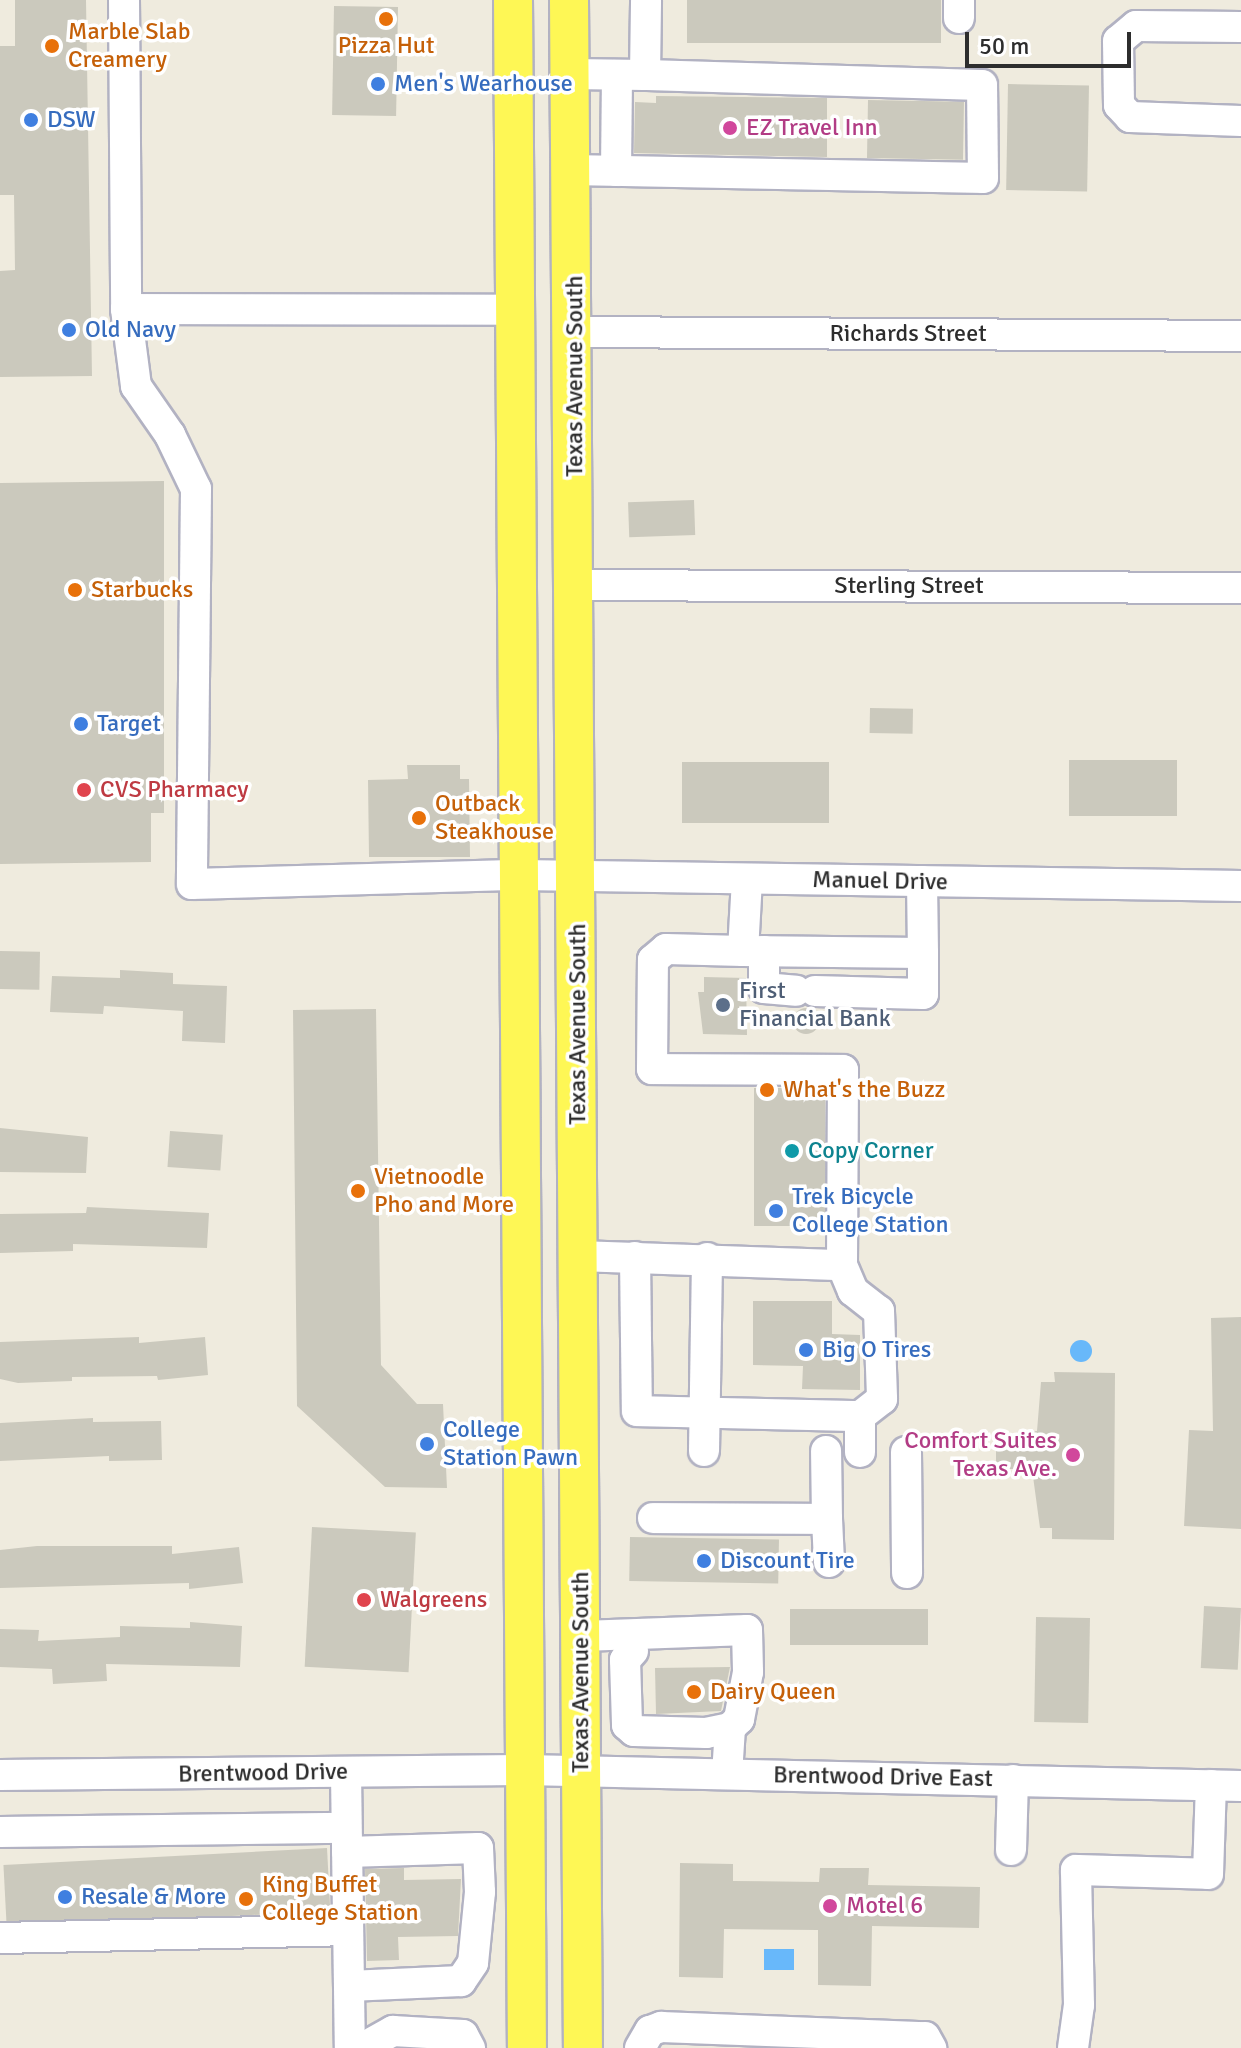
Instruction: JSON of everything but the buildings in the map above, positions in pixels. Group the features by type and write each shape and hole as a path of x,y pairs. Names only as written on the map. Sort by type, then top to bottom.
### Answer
{"main road":[{"path":"513,0 527,2048"},
{"name":"Texas Avenue South","path":"569,0 579,876 583,2048"}],"street":[{"path":"124,0 126,309 516,310"},
{"path":"616,171 646,0"},
{"path":"1241,27 1136,26 1118,41 1119,105 1130,117 1241,121"},
{"path":"571,74 982,85 983,178 573,170"},
{"name":"Manuel Drive","path":"126,309 136,386 170,435 196,489 192,884 520,875 1241,886"},
{"name":"Richards Street","path":"575,332 1241,336"},
{"name":"Sterling Street","path":"576,585 1241,588"},
{"path":"747,879 754,951 764,988 923,994 922,881"},
{"path":"635,1257 637,1411 860,1416 882,1399 879,1311 853,1291 842,1265 843,1070 652,1069 653,960 666,949 923,953"},
{"path":"579,1256 842,1265"},
{"path":"704,1451 702,1413 707,1258"},
{"path":"860,1416 860,1452"},
{"path":"826,1451 829,1562"},
{"path":"906,1452 907,1573"},
{"path":"653,1518 827,1519"},
{"path":"582,1636 633,1642 747,1630 748,1672 739,1719 724,1728"},
{"path":"633,1642 638,1715 644,1720 704,1720 724,1728"},
{"path":"724,1728 727,1774"},
{"name":"Brentwood Drive East","path":"526,1770 1241,1786"},
{"name":"Brentwood Drive","path":"0,1775 526,1770"},
{"path":"346,1773 349,1986 366,2045 393,2031 463,2035 470,2048"},
{"path":"1011,1850 1013,1780"},
{"path":"1073,2048 1079,2005 1076,1870 1208,1874 1211,1785"},
{"path":"0,1832 347,1840 478,1848 480,1892 473,1963 461,1981 349,1986"},
{"path":"0,1938 348,1930"},
{"path":"640,2048 650,2031 661,2027 925,2037 931,2048"}],"water":[{"path":"1081,1340 1089,1343 1092,1351 1089,1359 1081,1362 1073,1359 1070,1351 1073,1343"},
{"path":"764,1949 794,1949 794,1970 764,1970"}],"place":[{"name":"Pizza Hut","path":"386,19"},
{"name":"Marble Slab Creamery","path":"52,46"},
{"name":"Men's Wearhouse","path":"378,84"},
{"name":"DSW","path":"31,120"},
{"name":"EZ Travel Inn","path":"730,128"},
{"name":"Old Navy","path":"69,330"},
{"name":"Starbucks","path":"75,590"},
{"name":"Target","path":"81,724"},
{"name":"CVS Pharmacy","path":"84,790"},
{"name":"Outback Steakhouse","path":"419,818"},
{"name":"First Financial Bank","path":"723,1005"},
{"name":"What's the Buzz","path":"767,1090"},
{"name":"Copy Corner","path":"792,1151"},
{"name":"Vietnoodle Pho and More","path":"358,1191"},
{"name":"Trek Bicycle College Station","path":"776,1211"},
{"name":"Big O Tires","path":"806,1350"},
{"name":"College Station Pawn","path":"427,1444"},
{"name":"Comfort Suites Texas Ave.","path":"1073,1455"},
{"name":"Discount Tire","path":"704,1561"},
{"name":"Walgreens","path":"364,1600"},
{"name":"Dairy Queen","path":"694,1692"},
{"name":"Resale & More","path":"65,1897"},
{"name":"King Buffet College Station","path":"246,1899"},
{"name":"Motel 6","path":"830,1906"}]}
